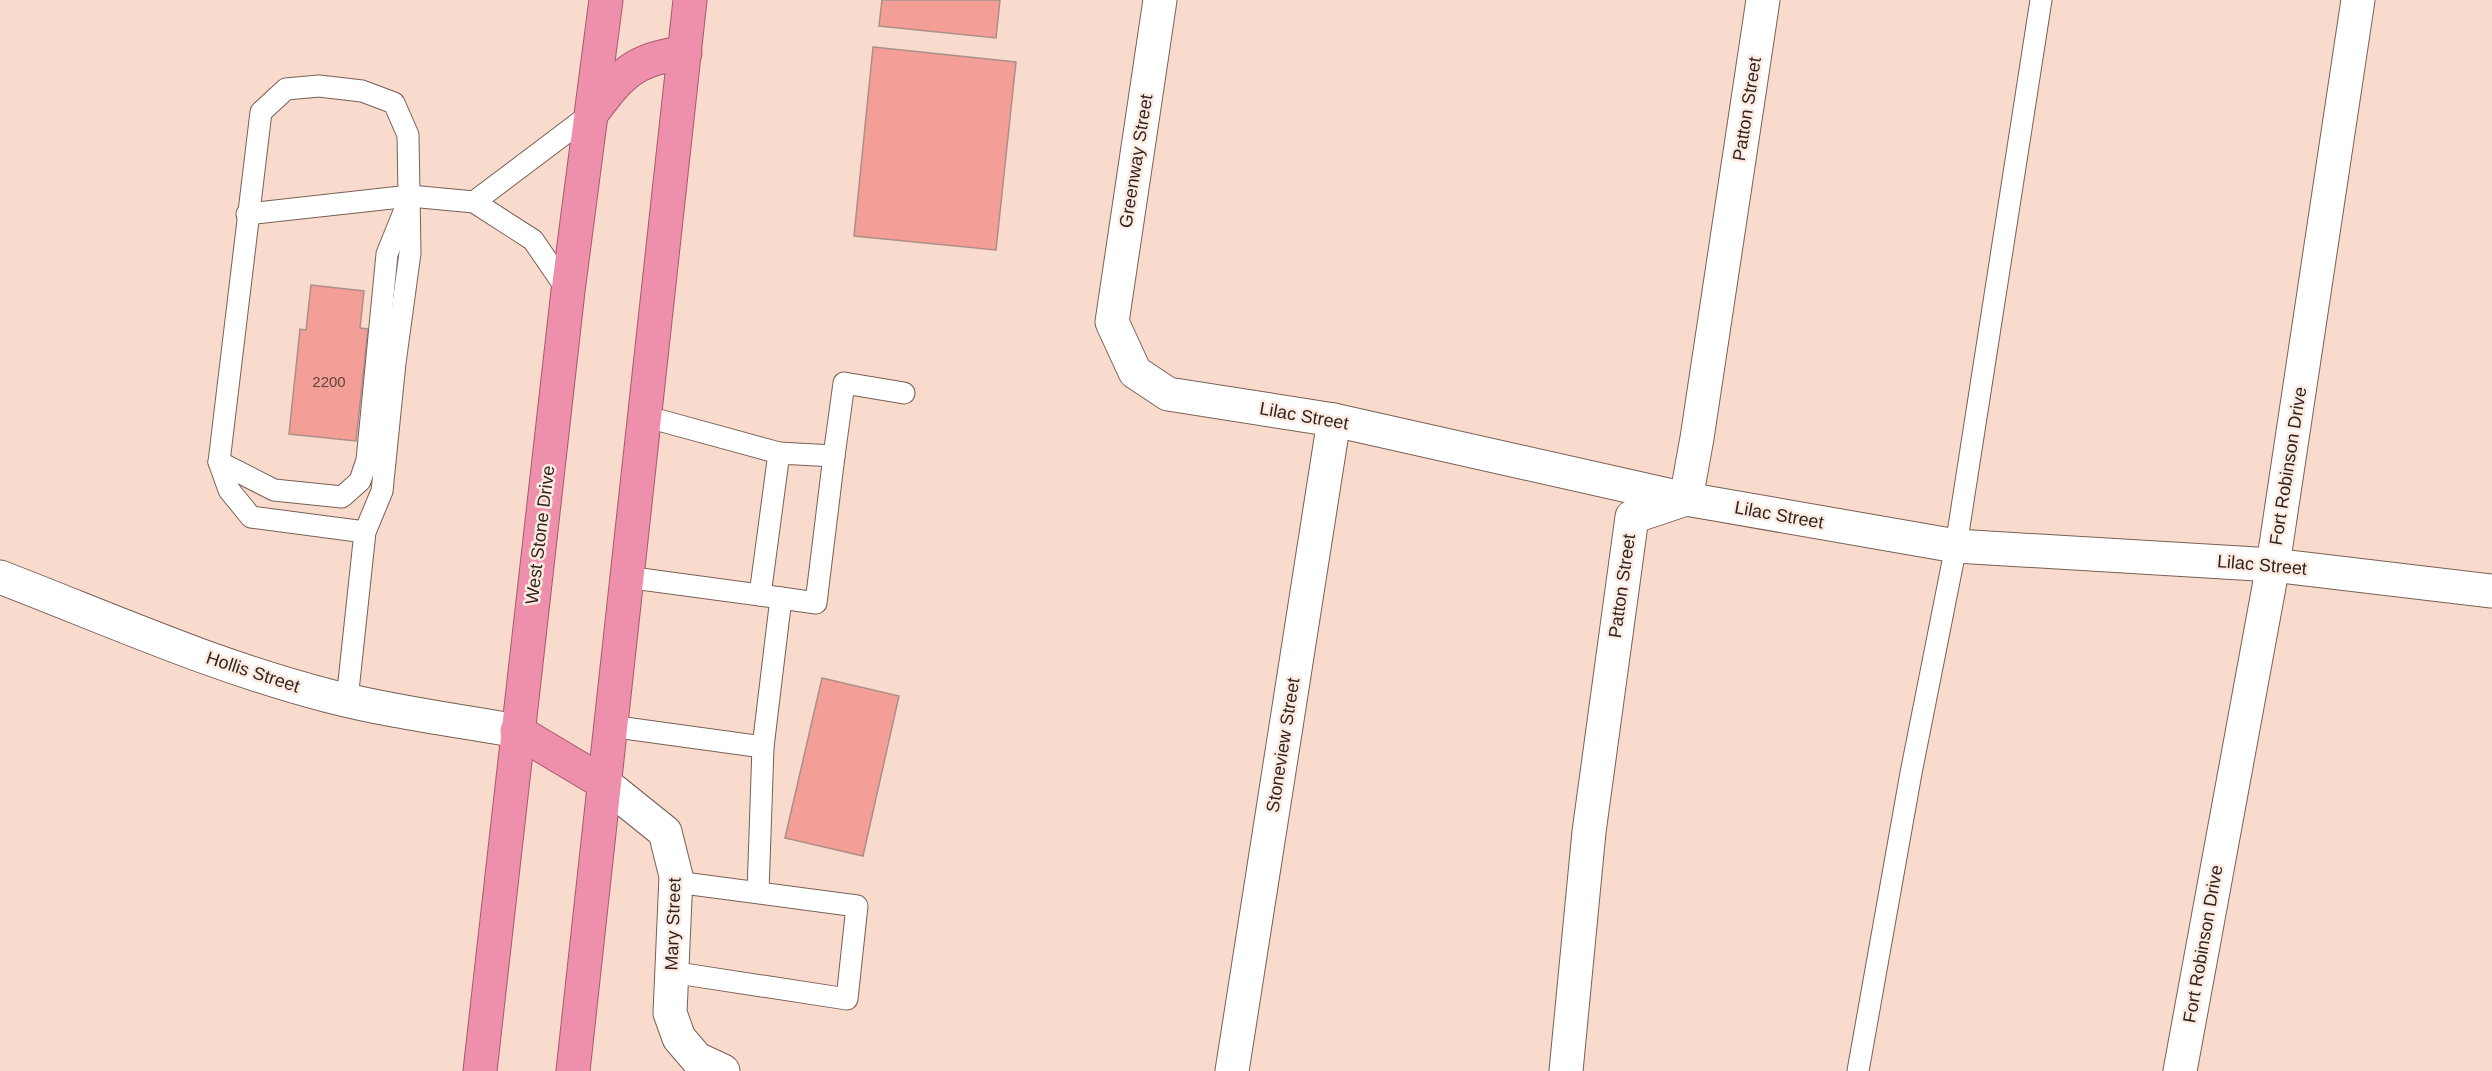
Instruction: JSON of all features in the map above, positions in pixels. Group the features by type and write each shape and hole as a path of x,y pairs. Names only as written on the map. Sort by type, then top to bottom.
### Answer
{"highway":[{"name":"West Stone Drive","path":"480,1071 568,291 606,0"},
{"path":"573,1071 690,0"},
{"path":"592,113 612,85 635,66 659,56 685,52"},
{"path":"517,731 604,783"}],"street":[{"name":"Greenway Street","path":"1112,322 1160,0"},
{"name":"Patton Street","path":"1566,1071 1589,832 1632,518 1686,499 1763,0"},
{"name":"Fort Robinson Drive","path":"2180,1071 2273,565 2358,0"},
{"name":"Lilac Street","path":"1112,322 1135,372 1168,394 1334,420 1686,499 1956,546 2273,565 2492,591"},
{"name":"Stoneview Street","path":"1232,1071 1334,420"},
{"name":"Hollis Street","path":"0,577 216,662 347,700 517,731"},
{"name":"Mary Street","path":"604,783 665,831 676,882 670,1013 679,1038 697,1059 723,1071"}],"lane":[{"path":"1858,1071 1911,773 1956,546 2041,0"},
{"path":"347,700 365,532 382,491 395,363 410,253 408,135 394,103 362,91 320,86 286,89 261,112 219,462 228,490 251,517 365,532"},
{"path":"474,202 592,113"},
{"path":"219,462 274,490 342,497 360,481 367,460 387,254 410,196"},
{"path":"248,214 410,196 474,202 533,240 568,291"},
{"path":"626,577 816,603 844,383 903,393"},
{"path":"644,416 779,453 834,456"},
{"path":"758,892 763,747 779,453"},
{"path":"610,726 763,747"},
{"path":"671,972 847,999 857,906 676,882"}],"building":[{"path":"882,0 1000,0 996,38 879,26"},
{"path":"873,47 1016,62 996,250 854,236"},
{"path":"311,285 364,291 360,328 368,329 356,441 289,434 300,329 306,330"},
{"path":"822,678 899,696 863,856 785,838"}]}
